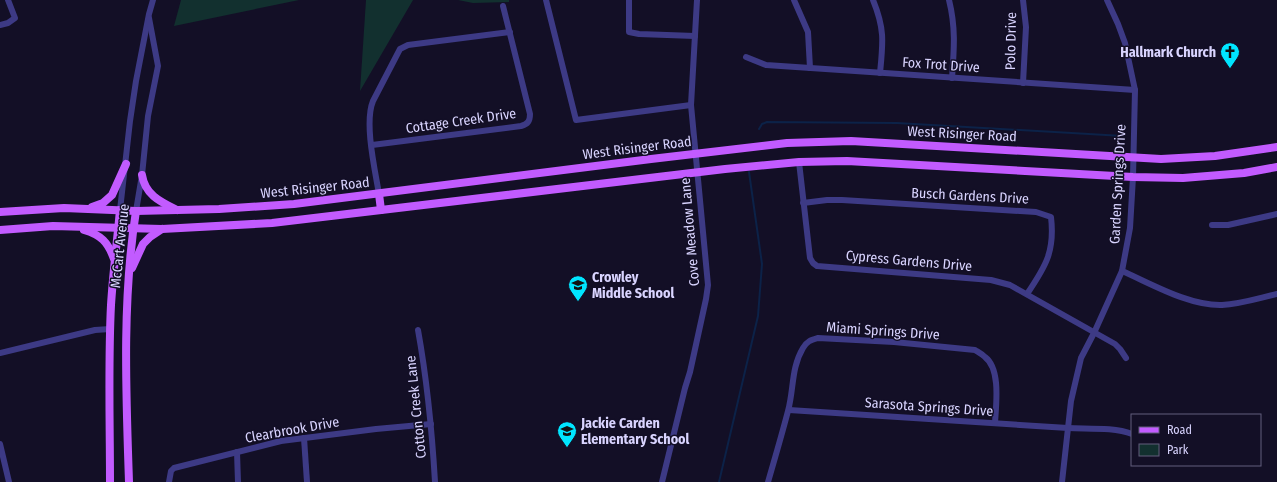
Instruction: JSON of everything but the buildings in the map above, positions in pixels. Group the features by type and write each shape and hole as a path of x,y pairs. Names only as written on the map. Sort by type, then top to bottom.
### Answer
{"main road":[{"name":"West Risinger Road","path":"0,212 64,208 136,211 219,209 294,204 788,144 851,141 1133,158 1195,158 1240,153 1277,146"},
{"name":"West Risinger Road","path":"0,230 53,226 162,229 272,224 697,172 799,162 847,161 1133,177 1183,178 1211,176 1277,167"},
{"path":"87,209 103,203 109,198 126,164"},
{"path":"142,176 143,183 150,193 159,201 178,210"},
{"path":"379,194 381,210"},
{"name":"McCart Avenue","path":"110,482 110,329 120,210"},
{"name":"McCart Avenue","path":"129,482 126,374 130,272 136,211"},
{"path":"74,226 93,232 99,236 111,249 115,264"},
{"path":"130,272 143,244 162,229"}],"street":[{"path":"0,25 8,23 15,18 8,0"},
{"name":"McCart Avenue","path":"120,210 134,95 148,14 153,0"},
{"path":"546,0 576,120 691,105"},
{"path":"629,0 629,32 639,34 695,36"},
{"name":"Cove Meadow Lane","path":"662,482 690,372 708,285 691,105 697,0"},
{"path":"794,0 808,32 810,68"},
{"path":"873,0 881,22 883,37 880,73"},
{"path":"949,0 955,28 952,78"},
{"name":"Polo Drive","path":"1023,83 1026,27 1024,0"},
{"name":"Garden Springs Drive","path":"1062,482 1071,401 1081,358 1122,272 1130,235 1133,177 1134,90 1125,43 1108,0"},
{"name":"Cottage Creek Drive","path":"372,145 521,126 528,123 530,114 503,6"},
{"name":"McCart Avenue","path":"136,211 142,176 148,116 158,66 148,14"},
{"path":"379,194 370,126 371,105 402,47 510,32"},
{"name":"Fox Trot Drive","path":"746,57 766,65 1134,90"},
{"name":"Cypress Gardens Drive","path":"799,162 803,204 812,264 817,266 991,280 1010,285 1115,344 1126,358"},
{"name":"Busch Gardens Drive","path":"803,204 827,200 842,200 1036,212 1051,217 1052,239 1049,255 1042,271 1027,294"},
{"path":"1212,224 1228,225 1277,214"},
{"path":"1122,272 1177,295 1203,303 1220,305 1237,303 1277,294"},
{"path":"0,353 95,330 110,329"},
{"name":"Cotton Creek Lane","path":"418,330 426,375 435,482"},
{"name":"Miami Springs Drive","path":"768,482 789,410 793,373 804,346 810,340 818,338 894,342 975,350 986,357 993,367 996,381 995,423"},
{"name":"Sarasota Springs Drive","path":"789,410 1114,430 1126,431 1131,434"},
{"name":"Clearbrook Drive","path":"169,482 171,471 174,468 281,441 376,429 431,424"},
{"path":"304,438 307,482"},
{"path":"0,444 10,482"},
{"path":"237,452 238,482"}],"green space":[{"path":"181,0 299,0 174,26"},
{"path":"366,0 413,0 360,91"},
{"path":"458,0 509,0 509,2 473,3"}],"waterway":[{"path":"759,129 762,124 767,122 897,123 1123,136"},
{"path":"719,482 758,316 762,264 749,172"}],"place":[{"name":"Hallmark Church","path":"1230,69"},
{"name":"Crowley Middle School","path":"578,302"},
{"name":"Jackie Carden Elementary School","path":"567,448"}]}
